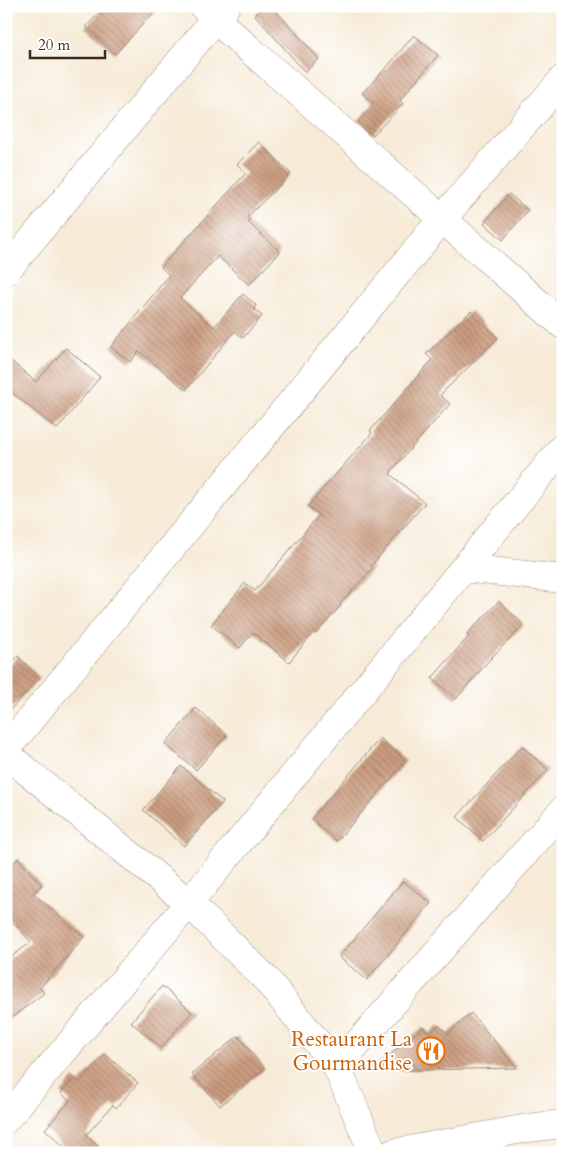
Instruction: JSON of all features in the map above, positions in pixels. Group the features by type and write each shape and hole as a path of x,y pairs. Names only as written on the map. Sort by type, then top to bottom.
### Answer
{"street":[{"path":"6,271 215,11 442,219 563,325"},
{"path":"6,749 442,219 563,79"},
{"path":"6,1119 189,903 563,447"},
{"path":"464,568 563,579"},
{"path":"6,754 189,903 266,979 337,1067 373,1153"},
{"path":"337,1067 563,810"},
{"path":"393,1153 528,1128 563,1124"}],"building":[{"path":"106,6 160,6 115,54 86,27"},
{"path":"265,6 272,6 319,59 305,72 255,15"},
{"path":"414,35 438,55 400,100 403,104 373,135 358,121 374,104 362,93"},
{"path":"259,142 291,174 247,217 250,220 248,222 280,252 249,285 218,256 180,298 214,327 243,294 256,305 254,309 262,316 243,338 235,331 186,390 139,351 130,362 111,347 169,275 161,267 246,173 237,164"},
{"path":"509,194 528,210 503,240 484,223"},
{"path":"471,311 498,338 440,395 450,404 390,474 425,503 371,566 373,568 289,662 253,632 240,648 211,625 245,583 255,591 319,515 308,506 372,433 370,431 432,360 426,354"},
{"path":"66,348 100,377 57,429 6,388 6,357 36,382"},
{"path":"499,601 524,625 491,658 456,699 432,678 469,636 467,634"},
{"path":"18,656 40,678 6,714 6,669"},
{"path":"196,708 227,735 196,770 165,744"},
{"path":"380,738 406,761 337,841 311,819"},
{"path":"522,746 548,770 483,841 457,817"},
{"path":"181,766 223,802 184,846 143,810"},
{"path":"18,858 42,885 33,893 84,937 40,988 44,993 6,1022 6,961 31,942 6,915 6,870"},
{"path":"403,881 431,903 367,980 339,957"},
{"path":"162,986 192,1012 161,1048 131,1022"},
{"path":"471,1013 517,1068 371,1071 423,1027 430,1033 439,1025 448,1034"},
{"path":"238,1036 265,1069 220,1106 192,1074"},
{"path":"105,1054 138,1083 116,1108 113,1105 86,1135 105,1153 71,1153 45,1129 70,1101 61,1093 74,1078 79,1083"}],"place":[{"name":"Restaurant La Gourmandise","path":"431,1051"}]}
